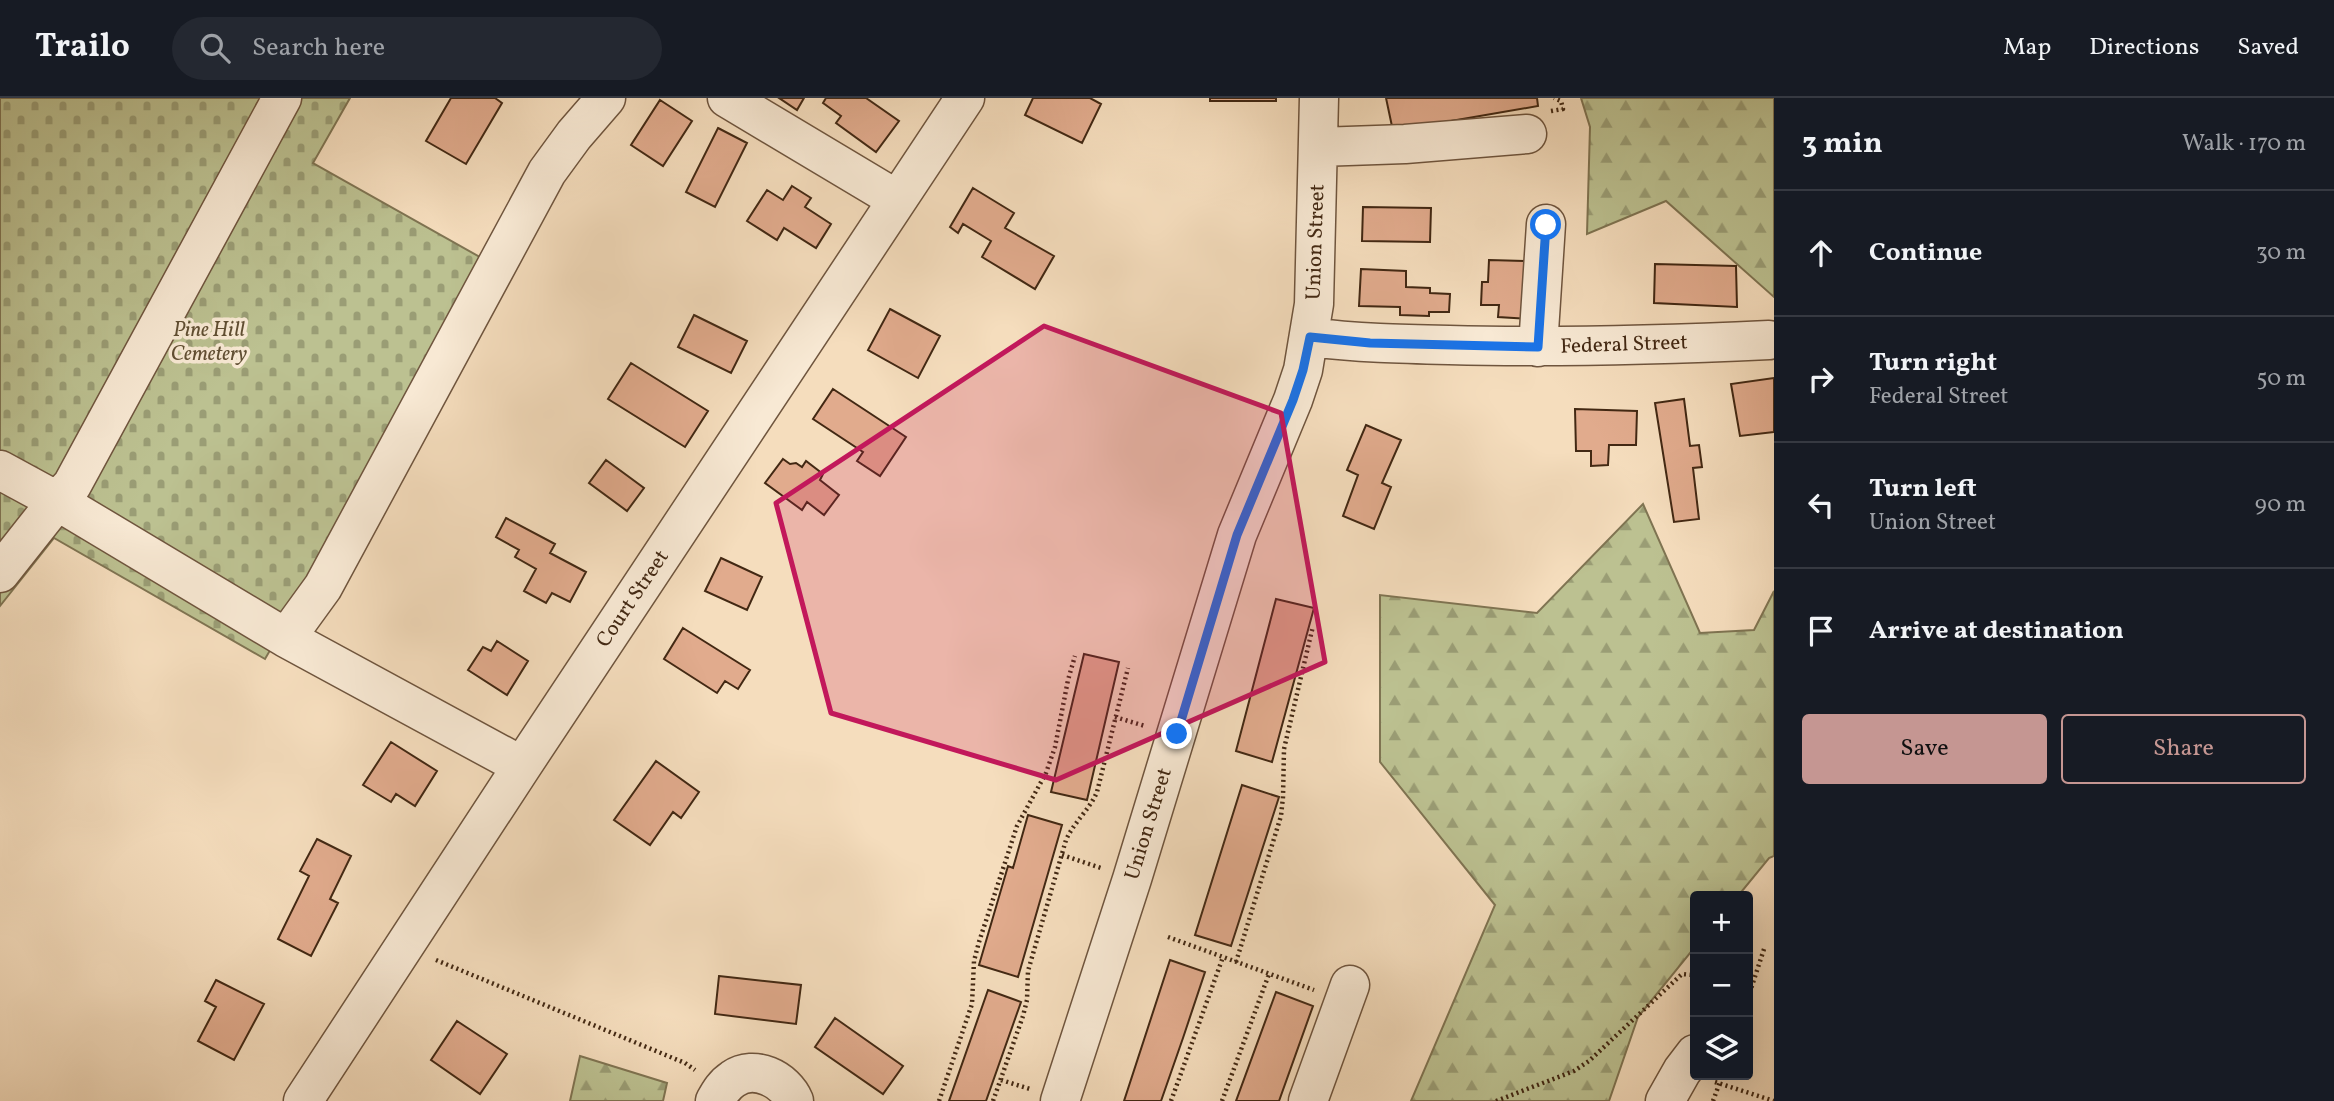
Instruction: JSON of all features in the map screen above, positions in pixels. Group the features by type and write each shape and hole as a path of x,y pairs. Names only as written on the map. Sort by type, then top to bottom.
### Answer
{"street":[{"path":"0,573 72,485 282,98"},
{"path":"286,638 323,587 547,172 606,98"},
{"path":"727,98 896,199"},
{"name":"Court Street","path":"303,1101 965,98"},
{"name":"Union Street","path":"1045,1095 1136,866 1237,535 1303,370 1310,337 1316,266 1319,98"},
{"path":"1318,147 1405,144 1527,134"},
{"path":"1538,347 1546,225"},
{"name":"Federal Street","path":"1310,337 1370,343 1538,347 1613,347 1769,340"},
{"path":"0,470 57,501 286,638 522,766"},
{"path":"1308,1101 1347,993"},
{"path":"719,1095 734,1077 748,1073 764,1074 779,1081 794,1101"}],"path":[{"path":"1236,962 1280,816 1284,749 1313,626"},
{"path":"939,1101 972,1004 974,961 979,942 1017,826 1046,773 1055,747 1075,656"},
{"path":"993,1101 1023,1016 1027,1000 1028,971 1066,840 1072,826 1094,800 1097,792 1128,668"},
{"path":"1168,937 1269,974 1347,993"},
{"path":"404,946 685,1063 719,1095"},
{"path":"1753,983 1765,946"},
{"path":"1171,1101 1223,957"},
{"path":"1222,1101 1269,974"},
{"path":"1496,1101 1574,1071 1589,1061 1682,974 1690,975"},
{"path":"1681,1075 1719,1083 1774,1101"},
{"path":"1001,1080 1045,1095"},
{"path":"1713,1101 1720,1080"}],"highlighted area":[{"path":"1044,326 1281,413 1325,662 1056,780 831,713 776,503"}],"green space":[{"name":"Pine Hill Cemetery","path":"0,98 350,98 313,163 494,265 265,659 54,538 0,606"},
{"path":"1581,98 1774,98 1774,297 1666,201 1587,234 1590,127"},
{"path":"1643,504 1700,633 1754,630 1774,591 1774,856 1769,858 1742,891 1690,891 1690,953 1638,1017 1609,1101 1411,1101 1495,905 1380,762 1380,595 1537,613"},
{"path":"580,1056 667,1083 663,1101 570,1101"}],"building":[{"path":"451,98 495,98 502,103 466,164 426,141"},
{"path":"779,98 804,98 797,110"},
{"path":"826,98 866,98 899,121 876,152 836,123 841,116 823,103"},
{"path":"1033,98 1090,98 1101,104 1082,143 1025,115"},
{"path":"1210,98 1276,98 1276,101 1210,101"},
{"path":"1386,98 1537,98 1538,106 1393,131"},
{"path":"660,100 692,121 663,166 631,145"},
{"path":"718,128 747,143 715,207 686,192"},
{"path":"792,186 811,198 805,207 831,224 816,248 784,228 777,240 747,221 767,190 783,200"},
{"path":"973,188 1014,213 1005,228 1054,256 1035,289 982,257 991,241 963,224 958,233 950,227"},
{"path":"1363,207 1431,208 1430,242 1362,241"},
{"path":"1489,260 1524,261 1529,319 1498,317 1499,305 1481,305 1482,282 1488,282"},
{"path":"1655,264 1736,266 1737,307 1654,303"},
{"path":"1361,269 1406,271 1406,287 1430,288 1430,293 1450,294 1449,312 1429,312 1429,316 1400,315 1400,307 1359,306"},
{"path":"890,309 940,336 918,378 868,350"},
{"path":"694,315 747,341 731,373 678,347"},
{"path":"631,363 708,411 685,447 608,399"},
{"path":"1774,378 1774,432 1740,436 1731,384"},
{"path":"833,389 906,437 880,476 857,461 863,452 813,419"},
{"path":"1684,399 1690,446 1699,445 1702,467 1693,468 1699,519 1674,522 1655,403"},
{"path":"1575,409 1637,411 1636,445 1609,445 1608,465 1591,466 1591,451 1576,451"},
{"path":"1366,425 1401,440 1382,483 1391,487 1374,529 1343,516 1358,475 1347,470"},
{"path":"783,459 802,467 806,461 823,474 820,480 839,495 824,515 807,502 802,510 765,483"},
{"path":"606,460 644,488 627,511 589,483"},
{"path":"506,518 555,544 550,553 586,572 570,602 552,593 546,603 524,591 536,569 515,557 519,550 496,537"},
{"path":"721,558 762,577 747,610 705,591"},
{"path":"1276,599 1314,608 1272,762 1236,751"},
{"path":"683,628 750,670 738,689 725,681 717,693 664,659"},
{"path":"497,641 528,661 507,695 468,670 483,647 491,651"},
{"path":"1084,654 1119,662 1087,800 1051,792"},
{"path":"391,742 437,771 415,806 396,794 391,802 363,785"},
{"path":"656,761 699,792 681,818 673,812 650,845 614,820"},
{"path":"1242,785 1279,797 1231,946 1195,935"},
{"path":"1028,815 1062,825 1018,977 979,965 1008,866 1013,868"},
{"path":"317,839 351,856 330,899 338,903 311,956 278,939 309,876 300,871"},
{"path":"1170,960 1205,972 1161,1101 1124,1101"},
{"path":"719,976 801,985 796,1024 715,1014"},
{"path":"216,980 264,1004 234,1060 198,1041 216,1007 205,1001"},
{"path":"988,990 1021,1002 986,1101 949,1101"},
{"path":"1276,992 1313,1006 1279,1101 1236,1101"},
{"path":"835,1018 903,1066 883,1094 815,1047"},
{"path":"457,1021 507,1054 480,1094 431,1060"}],"route":[{"path":"1177,734 1237,535 1293,400 1310,337 1370,343 1538,347 1546,225"}]}
